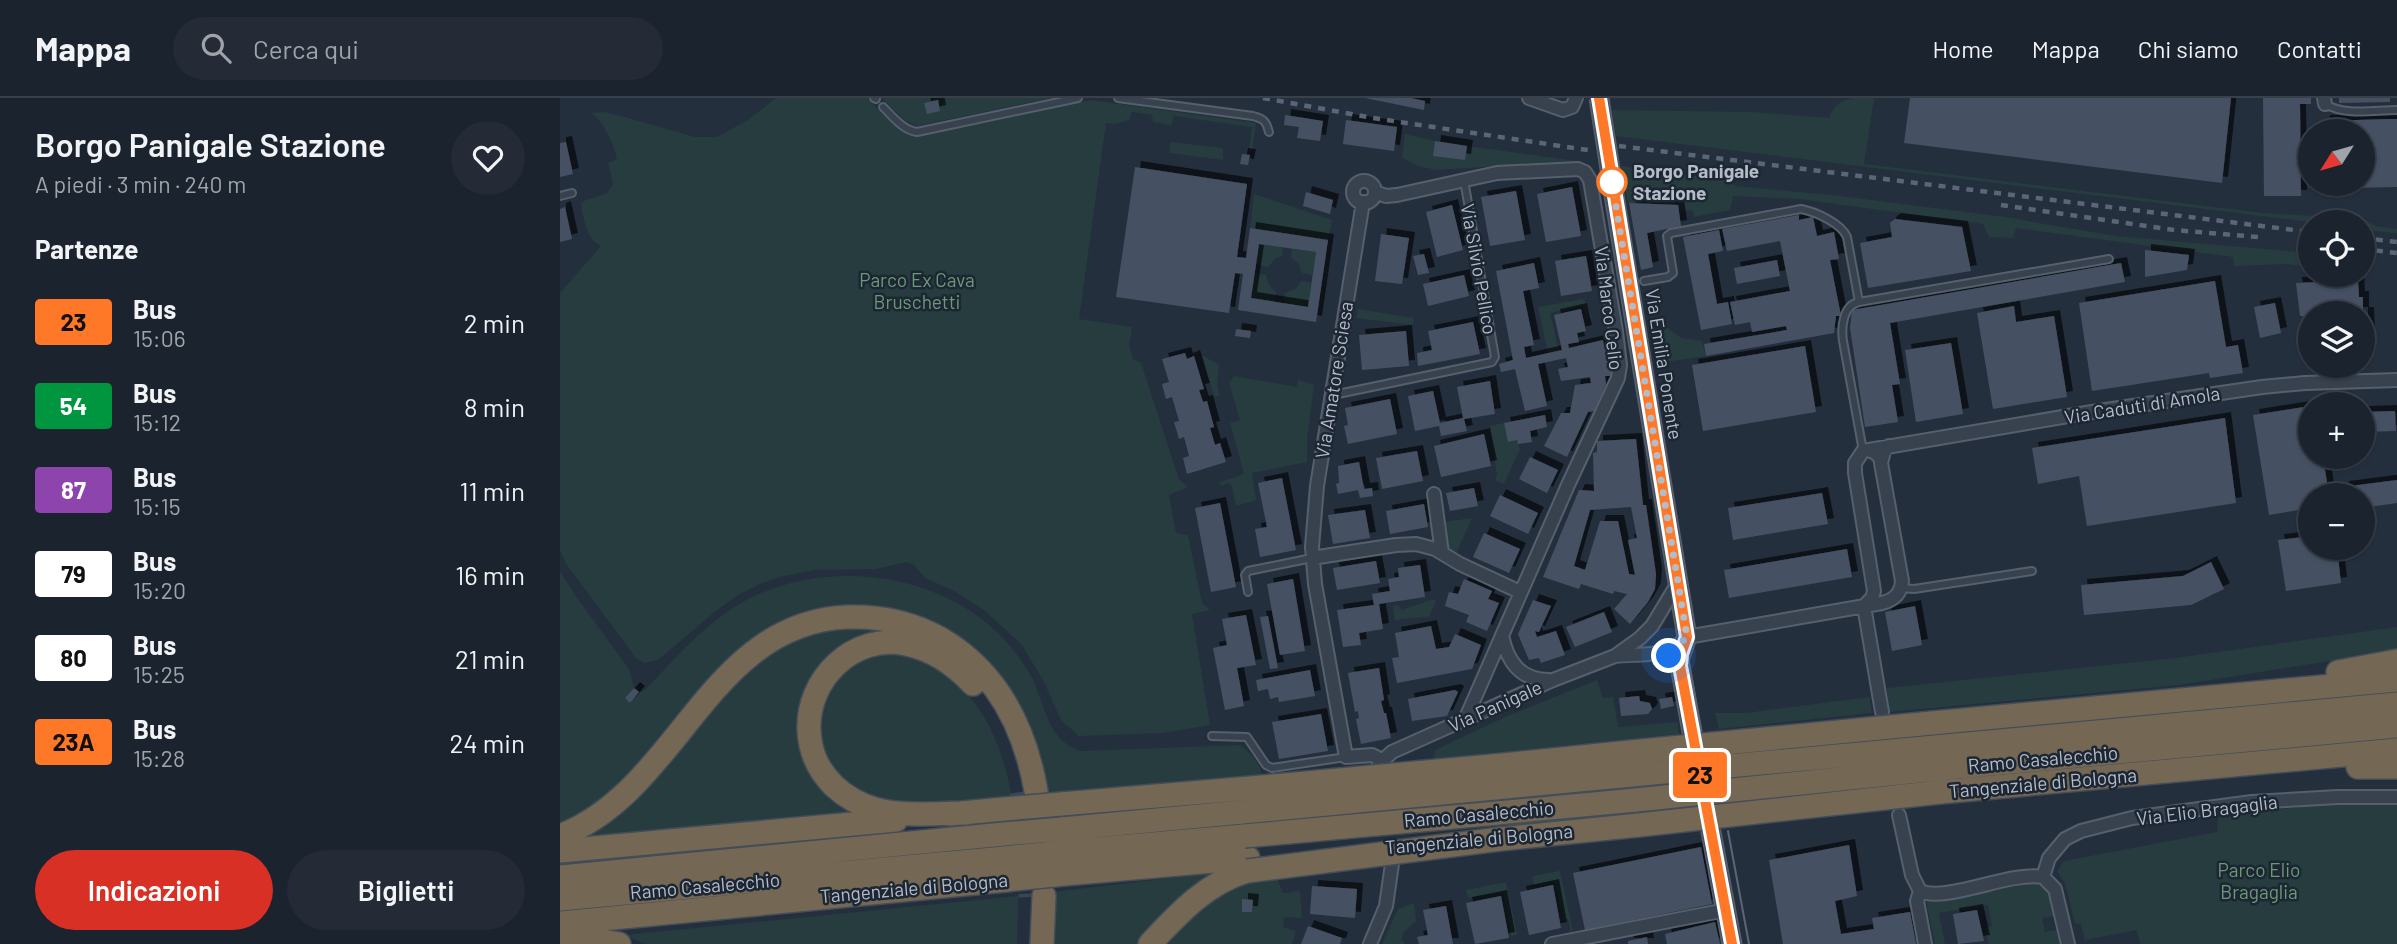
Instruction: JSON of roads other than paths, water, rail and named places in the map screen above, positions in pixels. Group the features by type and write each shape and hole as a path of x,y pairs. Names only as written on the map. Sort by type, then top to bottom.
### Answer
{"highway":[{"path":"560,836 604,813 636,786 723,680 755,651 796,628 840,618 869,617 930,632 973,662 997,688 1025,745 1028,792 996,715 973,683 946,661 904,644 887,643 860,650 831,667 817,686 808,720 811,747 822,773 853,800 878,810 899,813 966,813"},
{"path":"2127,705 2397,661"},
{"path":"560,851 1061,804 1240,801 1932,723 2397,680"},
{"name":"Ramo Casalecchio","path":"1063,863 1246,855 1936,758 2397,704"},
{"name":"Ramo Casalecchio","path":"560,877 1062,828 1240,801 1936,758 2397,726"},
{"name":"Tangenziale di Bologna","path":"1246,855 1500,839 1940,792 2397,750"},
{"path":"2141,774 2397,766"},
{"path":"1150,944 1171,921 1246,855"},
{"name":"Tangenziale di Bologna","path":"560,923 1063,863"},
{"name":"Ramo Casalecchio","path":"560,899 1006,869"},
{"path":"1027,944 1037,897 1042,944"},
{"path":"560,933 619,944"}],"main road":[{"name":"Via Emilia Ponente","path":"1599,98 1687,637"},
{"path":"1687,637 1680,666 1692,732"},
{"path":"1711,832 1732,944"}],"street":[{"path":"1529,98 1563,110 1572,107 1576,98"},
{"name":"Via Marco Celio","path":"1375,192 1387,196 1397,195 1497,173 1572,168 1585,172 1590,180 1611,286 1619,350 1618,378 1465,720"},
{"path":"1364,181 1370,183 1375,192 1371,200 1363,202 1354,195 1353,189 1357,183 1364,181"},
{"name":"Via Amatore Sciesa","path":"1346,757 1312,558 1317,486 1363,202"},
{"name":"Via Caduti di Amola","path":"1863,451 2092,412 2262,387 2397,380"},
{"path":"1663,653 1674,649 1687,637 1892,599 1901,588 1881,463 1889,446"},
{"path":"1863,451 1855,463 1855,472 1874,591 1872,598 1864,606"},
{"path":"1434,494 1442,553"},
{"path":"1312,558 1406,544 1425,546 1520,592"},
{"name":"Via Panigale","path":"1615,656 1652,626 1678,583"},
{"path":"1864,606 1882,712"},
{"path":"1502,635 1507,655 1519,670 1534,679 1553,680"},
{"path":"1663,653 1680,666"},
{"name":"Via Panigale","path":"1346,757 1366,755 1381,762 1392,752 1553,680 1615,656 1663,653"},
{"name":"Via Elio Bragaglia","path":"2043,877 2049,858 2065,839 2081,831 2132,818 2252,802 2397,797"},
{"path":"1899,815 1912,875 1920,891 1936,894 2027,876 2043,877 2055,889 2068,944"},
{"path":"1370,944 1386,906 1392,864"},
{"path":"1920,891 1917,901 1925,944"},
{"path":"1552,944 1726,910"}],"lane":[{"path":"883,107 902,125 917,132 1078,98"},
{"path":"1118,98 1262,118 1267,123 1269,132"},
{"path":"2325,101 2337,110 2397,110"},
{"name":"Via Silvio Pellico","path":"1333,395 1492,362 1495,357 1464,180"},
{"path":"560,196 572,193"},
{"path":"1644,281 1668,277 1673,273 1667,239 1671,233 1801,209 1843,228 1859,302"},
{"path":"1881,463 1863,451 1842,334 1851,304 2109,259"},
{"path":"1248,592 1245,575 1248,571 1312,558"},
{"path":"1901,588 1914,589 2032,571"},
{"path":"1212,736 1247,737 1266,765 1272,768 1346,757"}],"tunnel":[{"path":"1021,792 1028,849 1030,897"}],"tram line":[{"path":"1594,98 1622,285 1701,731"},
{"path":"1605,98 1650,363 1656,416"},
{"path":"1728,831 1749,944"}],"railway":[{"path":"1263,98 1373,118 1594,151"},
{"path":"1619,146 2298,231"},
{"path":"2001,205 2174,230 2258,237"},
{"path":"2375,239 2397,242"},
{"path":"2375,250 2397,253"}],"place":[{"name":"Borgo Panigale Stazione","path":"1612,182"}],"park label":[{"name":"Parco Ex Cava Bruschetti","path":"917,291"},
{"name":"Parco Elio Bragaglia","path":"2259,881"}]}
